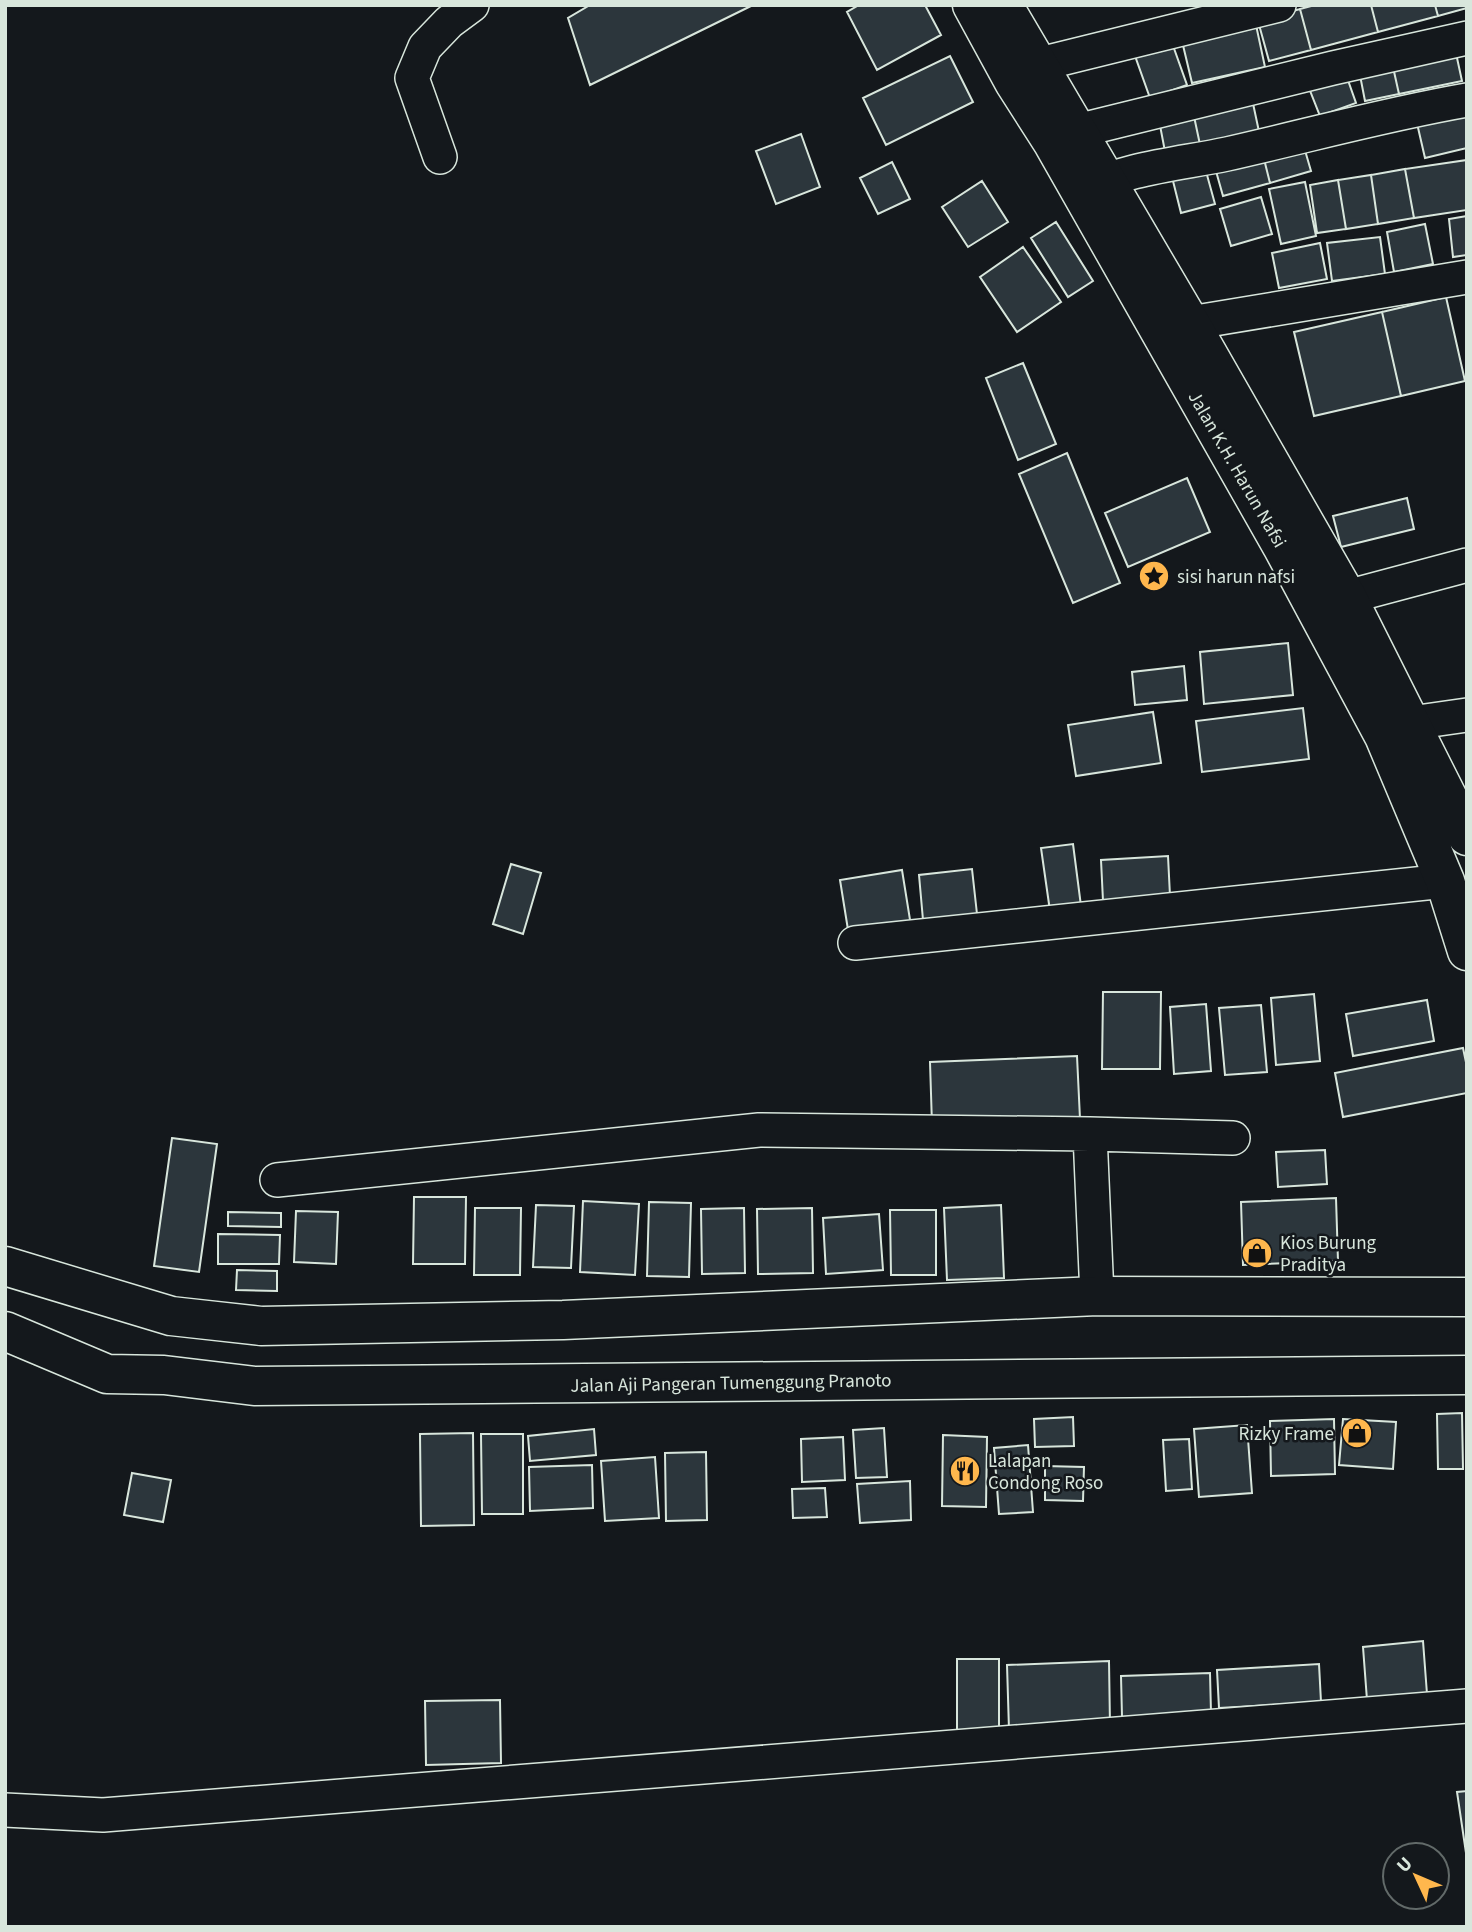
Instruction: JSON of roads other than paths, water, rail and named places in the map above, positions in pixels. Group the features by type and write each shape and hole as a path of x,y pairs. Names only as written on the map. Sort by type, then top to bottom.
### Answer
{"main road":[{"name":"Jalan K.H. Harun Nafsi","path":"972,5 1014,82 1053,143 1092,186 1190,323 1346,597 1467,836"},
{"name":"Jalan K.H. Harun Nafsi","path":"1003,5 1077,131 1092,186 1384,736 1445,881 1467,951"},
{"path":"5,1266 171,1316 261,1326 563,1320 1097,1296 1467,1297"},
{"name":"Jalan Aji Pangeran Tumenggung Pranoto","path":"5,1331 107,1374 164,1375 254,1386 1467,1375"}],"street":[{"path":"440,157 412,78 425,47 449,22 472,5"},
{"path":"1036,65 1279,5"},
{"path":"1077,131 1467,38"},
{"path":"1092,186 1399,112 1467,100"},
{"path":"1190,323 1467,277"},
{"path":"1346,597 1467,565"},
{"path":"1411,723 1467,715"},
{"path":"855,943 1445,881"},
{"path":"277,1180 759,1130 1233,1138"},
{"path":"1090,1134 1097,1296"},
{"path":"5,1810 103,1815 1467,1706"}],"place":[{"name":"sisi harun nafsi","path":"1154,576"},
{"name":"Kios Burung Praditya","path":"1257,1253"},
{"name":"Rizky Frame","path":"1357,1433"},
{"name":"Lalapan Condong Roso","path":"965,1471"}]}
